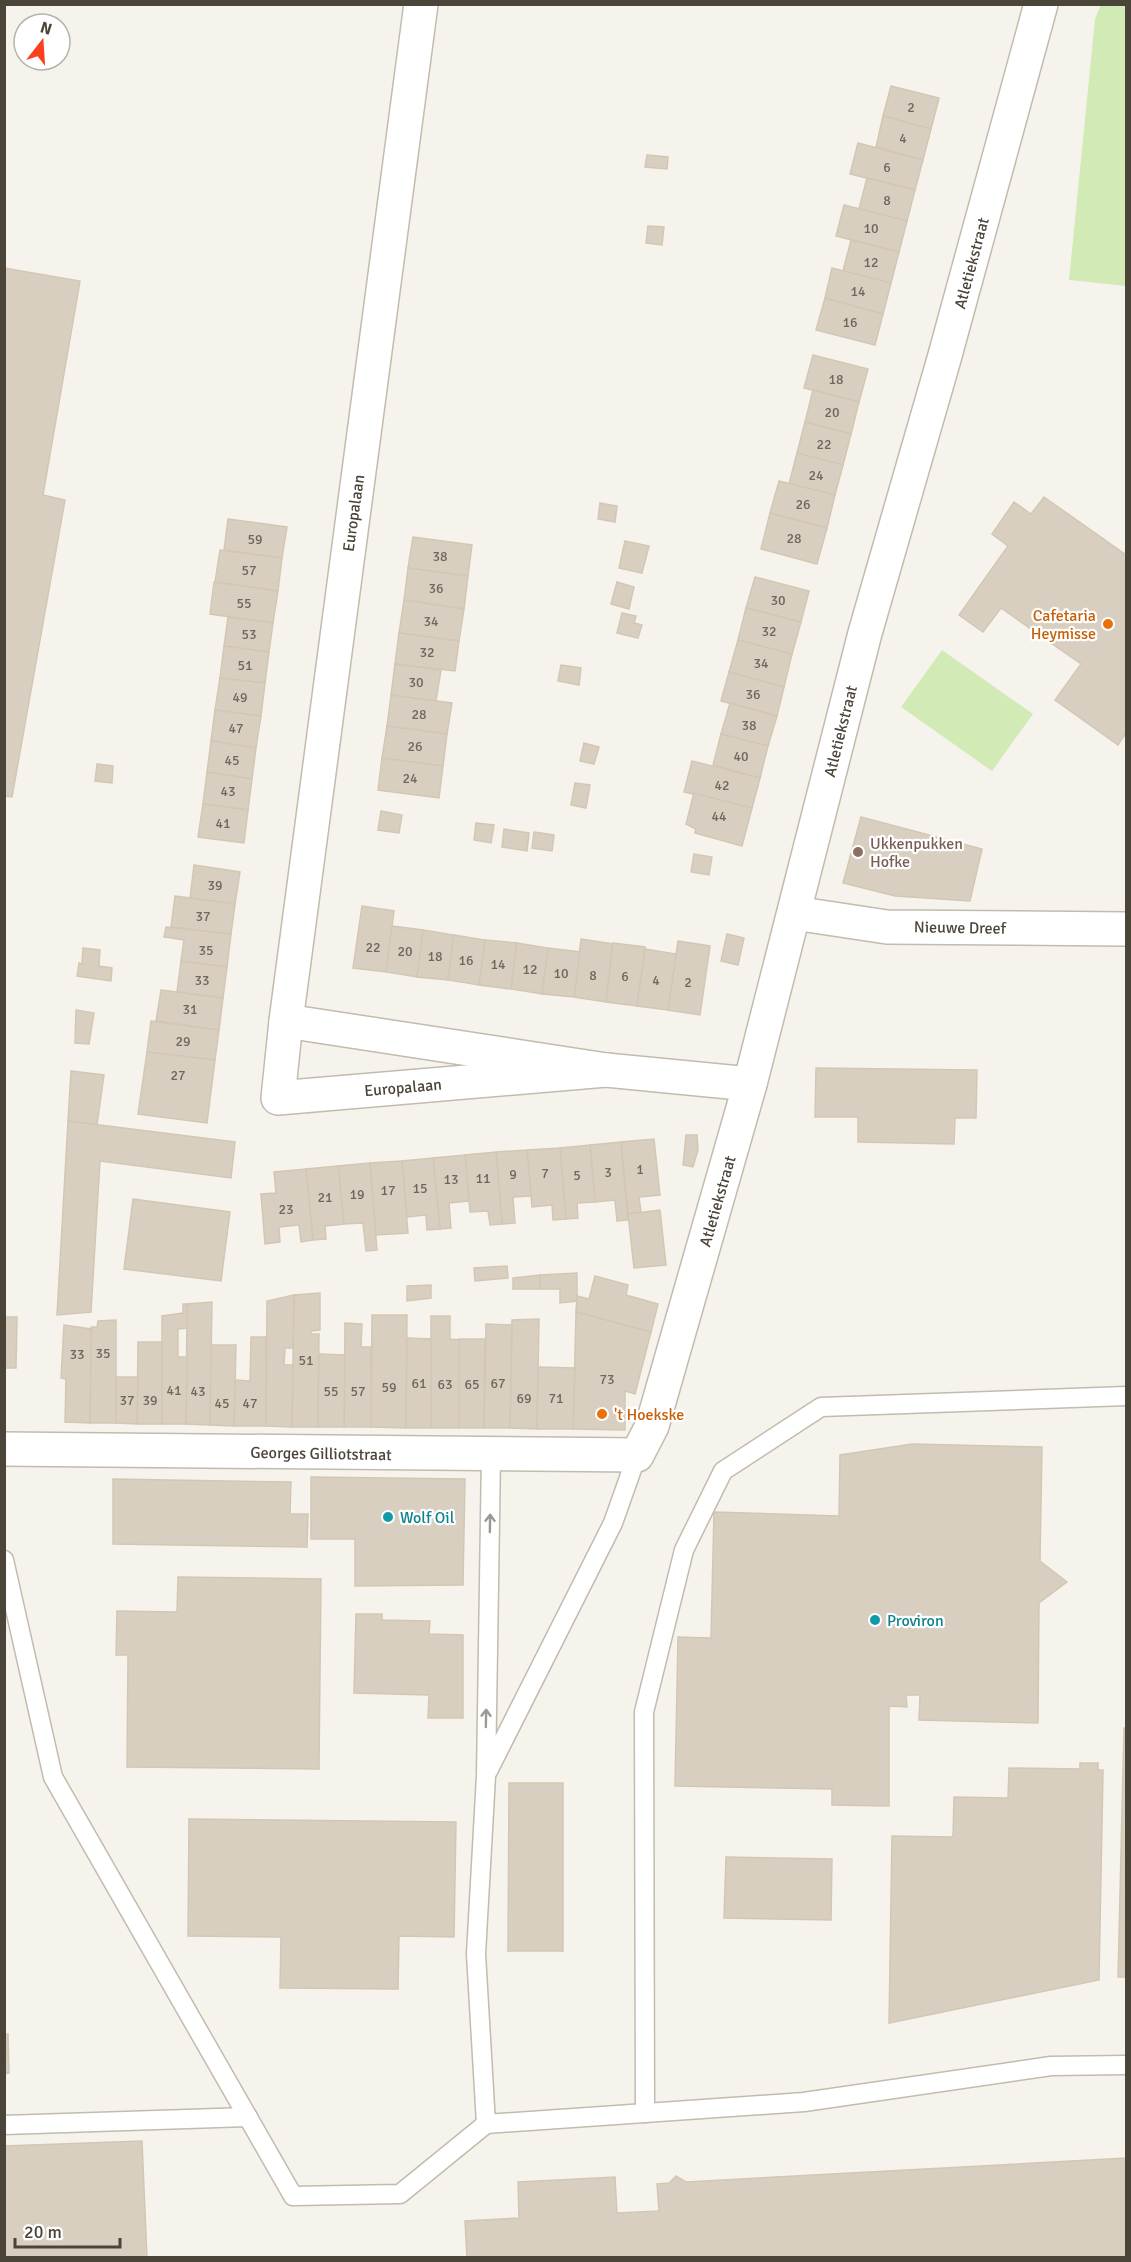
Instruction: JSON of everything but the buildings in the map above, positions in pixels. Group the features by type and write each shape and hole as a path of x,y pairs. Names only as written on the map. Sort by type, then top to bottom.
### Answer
{"street":[{"name":"Europalaan","path":"421,4 286,1021 278,1098 606,1070"},
{"name":"Atletiekstraat","path":"637,1455 652,1426 750,1084 865,633 944,360 1041,4"},
{"name":"Nieuwe Dreef","path":"794,913 886,927 1126,929"},
{"name":"Europalaan","path":"286,1021 606,1070 750,1084"},
{"name":"Georges Gilliotstraat","path":"4,1449 637,1455"}],"lane":[{"path":"645,2113 644,1712 684,1550 723,1471 821,1407 1126,1396"},
{"path":"486,2124 476,1953 486,1776 491,1455"},
{"path":"486,1776 613,1523 637,1455"},
{"path":"4,1560 53,1777 293,2196 400,2194 486,2124 804,2102 1051,2066 1126,2065"},
{"path":"4,2126 248,2117"}],"green space":[{"path":"1101,4 1126,5 1126,286 1069,280 1095,19"},
{"path":"942,650 1033,714 992,771 901,707"}],"place":[{"name":"Cafetaria Heymisse","path":"1108,624"},
{"name":"Ukkenpukken Hofke","path":"858,852"},
{"name":"'t Hoekske","path":"602,1414"},
{"name":"Wolf Oil","path":"388,1517"},
{"name":"Proviron","path":"875,1620"}]}
